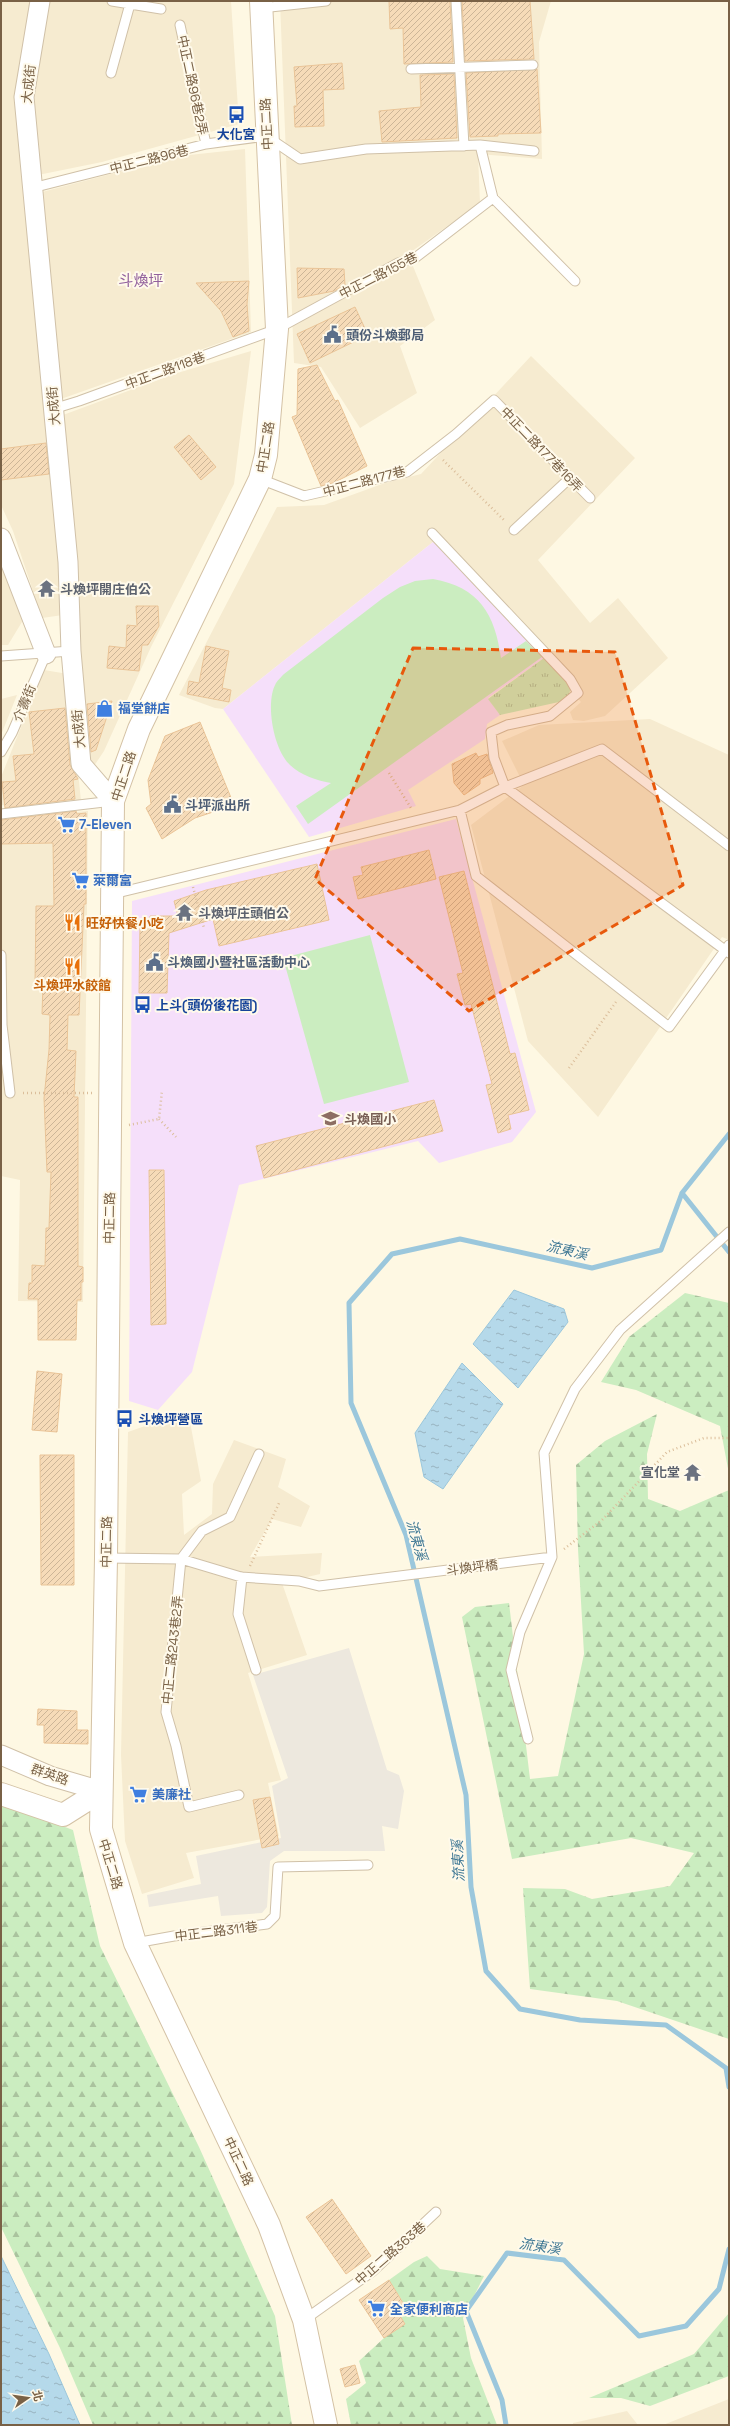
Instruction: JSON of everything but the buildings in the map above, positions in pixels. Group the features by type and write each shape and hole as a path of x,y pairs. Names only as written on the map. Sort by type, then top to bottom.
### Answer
{"main road":[{"name":"中正二路","path":"261,4 266,136 277,329 266,455 260,479 139,728 113,801 106,1558 101,1829 135,1943 269,2225 304,2320 326,2425"},
{"path":"1,1794 63,1815 101,1790"}],"street":[{"name":"大成街","path":"40,1 24,97 68,562 71,651 81,764 113,801"},
{"path":"1,538 46,654"},
{"name":"群英路","path":"1,1755 50,1776 101,1790"}],"lane":[{"path":"112,1 161,9"},
{"path":"261,4 326,1"},
{"path":"456,1 464,146"},
{"path":"111,73 130,4"},
{"name":"中正二路96巷2弄","path":"180,25 206,144"},
{"path":"411,69 533,65"},
{"name":"中正二路96巷","path":"32,188 206,144 266,136"},
{"path":"266,136 300,159 366,149 480,145 534,151"},
{"path":"480,145 493,198 575,281"},
{"name":"中正二路155巷","path":"277,329 398,263 415,258 493,198"},
{"name":"中正二路118巷","path":"53,409 79,401 277,329"},
{"name":"中正二路177巷","path":"260,479 304,496 407,472 435,451 494,400"},
{"name":"中正二路177巷16弄","path":"494,400 590,498"},
{"path":"514,530 570,478"},
{"path":"432,533 570,679 578,693 550,716 507,725 491,732 494,758 505,787 728,950 669,1027 476,876 460,810"},
{"path":"1,656 46,654 71,651"},
{"name":"介壽街","path":"1,752 12,733 46,654"},
{"path":"113,894 460,810 505,787 602,749 729,846"},
{"path":"1,814 113,801"},
{"path":"1,956 2,1025 10,1093"},
{"path":"528,1739 511,1670 520,1632 552,1557 544,1453 575,1389 620,1330 729,1232"},
{"path":"181,1559 202,1531 230,1517 259,1454"},
{"name":"斗煥坪橋","path":"241,1577 299,1581 319,1586 552,1557"},
{"path":"106,1558 181,1559 241,1577 238,1614 256,1670"},
{"name":"中正二路243巷2弄","path":"181,1559 166,1712 176,1746 189,1807 239,1795"},
{"name":"中正二路311巷","path":"135,1943 174,1936 268,1924 275,1916 278,1867 368,1865"},
{"name":"中正二路363巷","path":"304,2320 373,2271 436,2212"}],"path":[{"path":"435,451 514,530"},
{"path":"389,773 411,808"},
{"path":"189,875 204,928"},
{"path":"569,1068 623,991"},
{"path":"158,1119 162,1090"},
{"path":"10,1093 111,1094"},
{"path":"110,1126 131,1125 158,1119"},
{"path":"158,1119 176,1138"},
{"path":"552,1557 602,1520 667,1452 704,1438 729,1438"},
{"path":"241,1577 248,1570 280,1501"}],"highlighted area":[{"path":"413,648 615,652 683,885 469,1011 315,879"}],"shaded area":[{"path":"1,1 34,1 18,92 63,615 42,618 13,531 1,505"},
{"path":"50,1 231,1 239,124 102,162 38,175 34,86"},
{"path":"280,1 551,1 539,42 542,159 478,154 480,203 408,254 435,320 400,346 417,393 360,428 321,367 294,363"},
{"path":"245,149 251,332 58,400 42,192 180,156"},
{"path":"251,351 234,484 151,647 104,751 92,769 82,748 63,415 174,374"},
{"path":"531,356 635,458 538,560 590,623 618,598 668,658 605,716 584,721 573,720 570,712 581,702 433,542 223,709 215,708 179,695 277,507 324,505 385,483 421,474"},
{"path":"433,542 548,655 488,698 500,715 487,724 485,739 408,790 416,806 309,837 223,709"},
{"path":"1,554 28,612 8,645 1,645"},
{"path":"44,670 68,674 81,801 16,806 1,805 1,777"},
{"path":"17,695 1,735 1,699"},
{"path":"650,719 729,755 729,940 722,937 598,1117 528,1041 471,825 524,785 502,741 539,725"},
{"path":"88,811 83,1302 18,1301 20,1180 1,1176 1,819"},
{"name":"斗煥國小","path":"456,819 536,1112 512,1142 439,1163 418,1141 239,1185 192,1372 158,1410 129,1401 132,901"},
{"path":"188,1411 201,1481 182,1494 184,1535 212,1514 213,1484 234,1440 286,1459 278,1487 310,1506 301,1527 272,1519 250,1557 322,1553 320,1574 282,1583 307,1655 248,1673 281,1780 268,1783 279,1836 186,1853 194,1878 142,1894 125,1841 121,1755 128,1432"},
{"path":"349,1648 387,1770 399,1775 404,1791 398,1829 382,1826 385,1851 284,1851 270,1861 267,1907 262,1913 221,1916 218,1896 149,1907 147,1895 201,1884 196,1856 281,1838 272,1786 288,1778 253,1675"},
{"path":"729,2399 729,2425 663,2425"},
{"path":"627,2411 638,2425 573,2425 573,2423"}],"green space":[{"path":"433,579 449,583 462,589 473,596 482,605 494,628 501,658 526,641 542,657 308,824 296,806 331,783 304,775 294,769 284,758 275,737 272,725 271,702 276,683 284,674 383,598 400,587 415,581"},
{"path":"548,655 571,686 568,700 500,715 488,699"},
{"path":"370,935 409,1082 324,1104 283,958"},
{"path":"685,1293 729,1303 729,1474 720,1426 636,1390 601,1382 629,1337"},
{"path":"657,1414 647,1454 648,1499 680,1511 729,1490 729,2039 617,2001 530,1989 523,1888 565,1889 592,1899 670,1886 694,1853 631,1838 512,1859 462,1617 475,1607 509,1603 530,1779 558,1776 584,1654 578,1549 576,1465 605,1441"},
{"path":"1,1803 73,1830 100,1946 199,2147 275,2316 292,2425 93,2425 60,2348 1,2227"},
{"path":"427,2256 440,2269 484,2276 463,2318 471,2358 497,2425 351,2425 346,2399 366,2383 359,2361 384,2338 405,2324 397,2311 405,2305 389,2280 414,2262"},
{"path":"729,2313 729,2376 650,2406 621,2398 589,2398 694,2354"}],"water":[{"path":"514,1290 564,1309 568,1322 518,1388 473,1344"},
{"path":"462,1363 503,1404 443,1489 424,1477 415,1433"},
{"path":"1,2256 49,2354 80,2425 1,2425"}],"waterway":[{"name":"流東溪","path":"729,1134 682,1193 661,1250 592,1268 460,1239 392,1254 349,1303 351,1403 406,1535 466,1795 471,1887 486,1971 520,2009 580,2020 666,2025 726,2068 729,2087"},
{"path":"682,1193 729,1252"},
{"name":"流東溪","path":"506,2425 502,2400 466,2311 507,2253 564,2260 639,2336 686,2326 719,2289 729,2249"}],"place":[{"name":"大化宮","path":"236,115"},
{"name":"頭份斗煥郵局","path":"333,335"},
{"name":"斗煥坪開庄伯公","path":"47,589"},
{"name":"福堂餅店","path":"105,708"},
{"name":"斗坪派出所","path":"172,805"},
{"name":"7-Eleven","path":"66,824"},
{"name":"萊爾富","path":"80,880"},
{"name":"斗煥坪庄頭伯公","path":"185,913"},
{"name":"旺好快餐小吃","path":"73,923"},
{"name":"斗煥國小暨社區活動中心","path":"154,962"},
{"name":"斗煥坪水餃館","path":"72,966"},
{"name":"上斗(頭份後花園)","path":"143,1005"},
{"name":"斗煥國小","path":"331,1119"},
{"name":"斗煥坪營區","path":"125,1419"},
{"name":"宣化堂","path":"693,1472"},
{"name":"美廉社","path":"139,1794"},
{"name":"全家便利商店","path":"377,2309"}],"district":[{"name":"斗煥坪","path":"141,281"}]}
